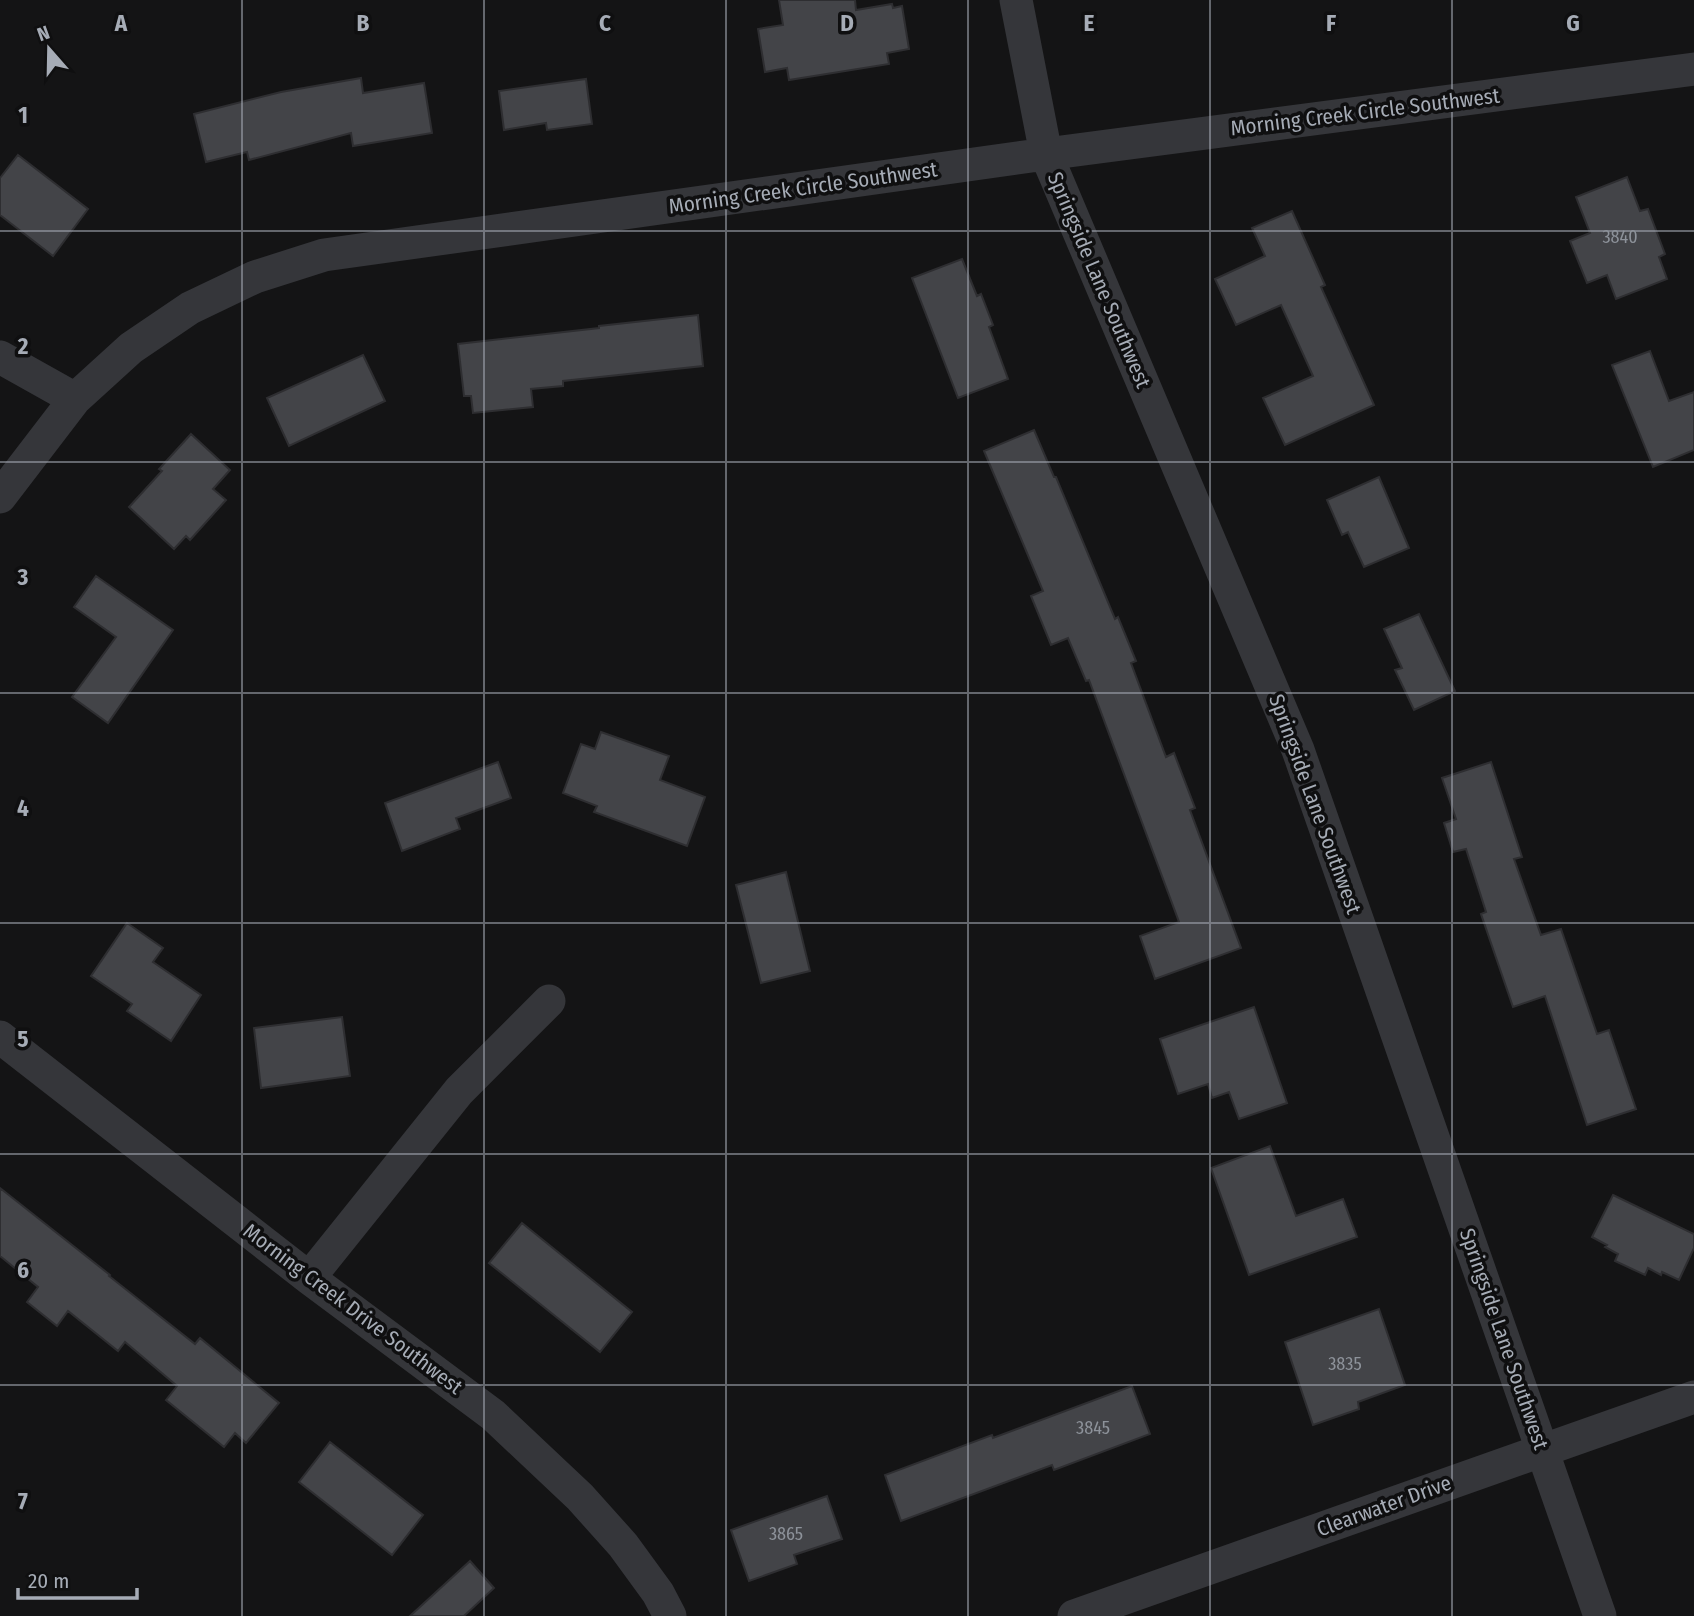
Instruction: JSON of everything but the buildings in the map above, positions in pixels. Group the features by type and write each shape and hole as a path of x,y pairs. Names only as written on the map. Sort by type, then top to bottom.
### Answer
{"street":[{"name":"Springside Lane Southwest","path":"1016,0 1046,154 1298,750 1600,1616"},
{"name":"Morning Creek Circle Southwest","path":"0,497 75,398 131,348 190,308 255,277 324,255 1046,154 1694,69"},
{"path":"0,356 75,398"},
{"path":"309,1278 459,1091 549,1001"},
{"name":"Morning Creek Drive Southwest","path":"0,1037 309,1278 493,1415 580,1497 623,1545 658,1593 670,1616"},
{"name":"Clearwater Drive","path":"1074,1616 1694,1396"}]}
